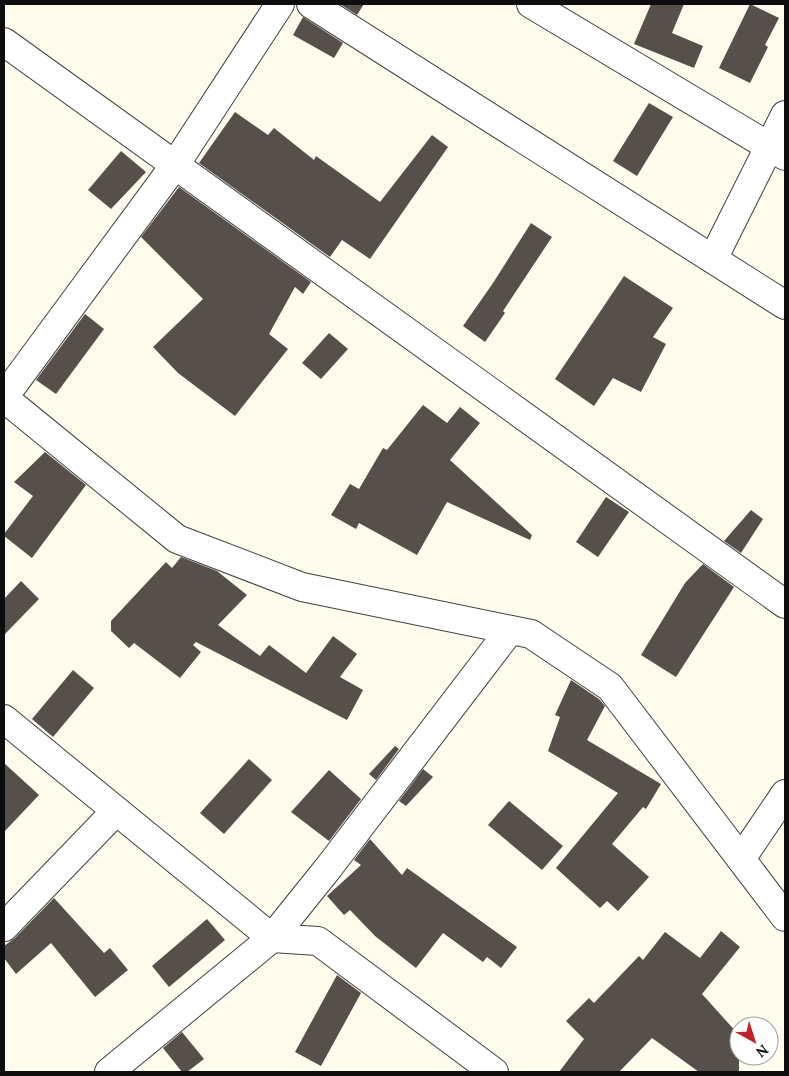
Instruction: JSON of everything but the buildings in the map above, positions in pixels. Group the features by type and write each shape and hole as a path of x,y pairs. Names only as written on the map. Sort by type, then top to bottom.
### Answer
{"street":[{"path":"280,4 175,164 4,398 177,539 302,588 530,634 610,686 785,917"},
{"path":"311,4 785,305"},
{"path":"531,4 777,152"},
{"path":"4,42 785,604"},
{"path":"713,259 777,152 785,115"},
{"path":"109,1072 272,938 329,867 510,630"},
{"path":"4,719 272,938 318,941 494,1072"},
{"path":"741,859 785,794"},
{"path":"4,927 116,811"}]}
